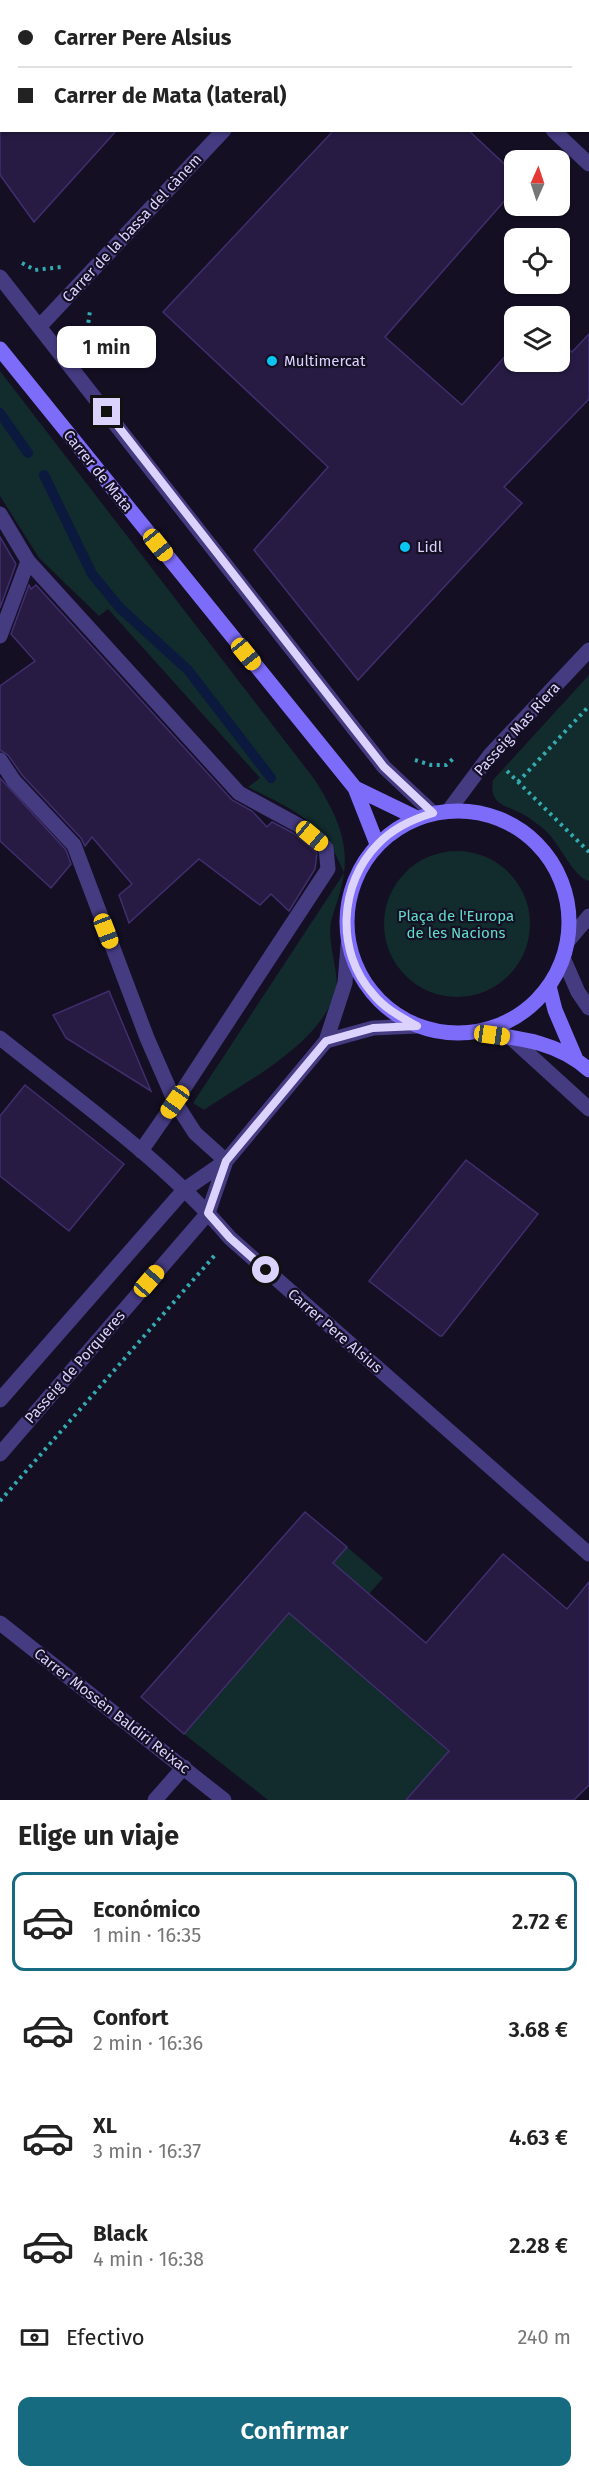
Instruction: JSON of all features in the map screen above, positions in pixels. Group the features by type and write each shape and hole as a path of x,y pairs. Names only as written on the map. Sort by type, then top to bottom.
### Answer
{"main road":[{"name":"Carrer de Mata","path":"0,349 355,788 377,844"},
{"name":"Carrer de Mata","path":"355,788 417,818"},
{"path":"474,1032 503,1024 520,1014 529,1008 549,986 564,960 568,941 569,907 560,875 541,847 514,825 483,813 449,810 417,818 396,829 377,844 361,866 350,891 346,918 348,945 357,971 372,994 393,1013 417,1026 445,1033 474,1032 526,1038 575,1057 589,1070"},
{"path":"549,986 555,1010 575,1057"}],"street":[{"name":"Carrer de la bassa del cànem","path":"40,326 222,132"},
{"path":"555,132 589,164"},
{"path":"0,277 384,767 433,813"},
{"path":"0,514 28,561 239,793 298,825 326,848 328,869 141,1151"},
{"path":"0,636 28,561"},
{"name":"Passeig Mas Riera","path":"449,810 490,755 589,650"},
{"path":"0,760 14,781 74,845 147,1038 175,1102 195,1133 226,1161"},
{"path":"568,941 589,916"},
{"name":"Passeig de Porqueres","path":"0,1400 184,1190 226,1161 326,1041 345,983 348,945"},
{"path":"564,960 578,992 589,1008"},
{"path":"326,1041 373,1028 417,1026"},
{"path":"510,1037 589,1109"},
{"name":"Carrer Pere Alsius","path":"0,1038 141,1151 208,1213 230,1238 589,1554"},
{"name":"Passeig de Porqueres","path":"0,1454 208,1213 226,1161"},
{"name":"Carrer Mossèn Baldiri Reixac","path":"0,1623 224,1800"},
{"path":"155,1800 184,1767"}],"path":[{"path":"14,258 35,270 61,267 79,284 92,301 85,344 92,353"},
{"path":"518,782 589,706"},
{"path":"412,759 431,765 446,765 459,753"},
{"path":"490,755 589,852"},
{"path":"0,1501 230,1238"}],"green space":[{"path":"0,371 315,780 328,802 342,836 344,873 327,841 317,829 280,803 248,787 260,778 108,609 99,616 39,558 0,496"},
{"path":"589,675 589,881 577,873 545,830 526,816 501,804 492,789 493,780"},
{"name":"Plaça de l'Europa de les Nacions","path":"457,851 485,856 509,872 525,896 530,924 525,952 509,976 485,992 457,997 429,992 405,976 389,952 384,924 389,896 405,872 429,856"},
{"path":"344,873 330,930 337,984 328,1009 316,1027 281,1059 204,1110 193,1103"},
{"path":"347,1547 383,1578 325,1644 504,1800 268,1800 184,1734"}],"building":[{"path":"0,132 115,132 34,222 0,175"},
{"path":"332,132 470,132 504,164 504,201 385,337 462,405 504,357 504,372 570,372 570,350 572,352 589,334 589,399 504,487 522,503 358,680 254,550 328,467 163,312"},
{"path":"0,537 16,564 0,608"},
{"path":"29,585 31,589 36,585 232,800 252,811 267,827 272,822 293,833 317,853 315,869 289,911 271,894 260,905 199,859 129,923 119,895 132,884 92,837 85,846 81,838 22,775 8,755 0,750 0,686 35,661 11,634"},
{"path":"0,778 66,850 71,864 51,888 0,841"},
{"path":"109,991 151,1091 66,1038 53,1015"},
{"path":"25,1085 124,1164 69,1231 0,1176 0,1116"},
{"path":"466,1160 538,1214 440,1336 369,1281"},
{"path":"305,1512 347,1547 333,1563 426,1643 503,1554 567,1609 589,1582 589,1785 574,1800 406,1800 449,1751 289,1613 184,1734 141,1697"}],"waterway":[{"path":"0,413 28,453"},
{"path":"44,475 92,574 120,608 188,670 271,778"}],"place":[{"name":"Multimercat","path":"272,361"},
{"name":"Lidl","path":"405,547"}],"route":[{"path":"107,412 384,767 433,813 396,829 377,844 361,866 350,891 346,918 348,945 357,971 372,994 393,1013 417,1026 373,1028 326,1041 226,1161 208,1213 230,1238 266,1270"}]}
